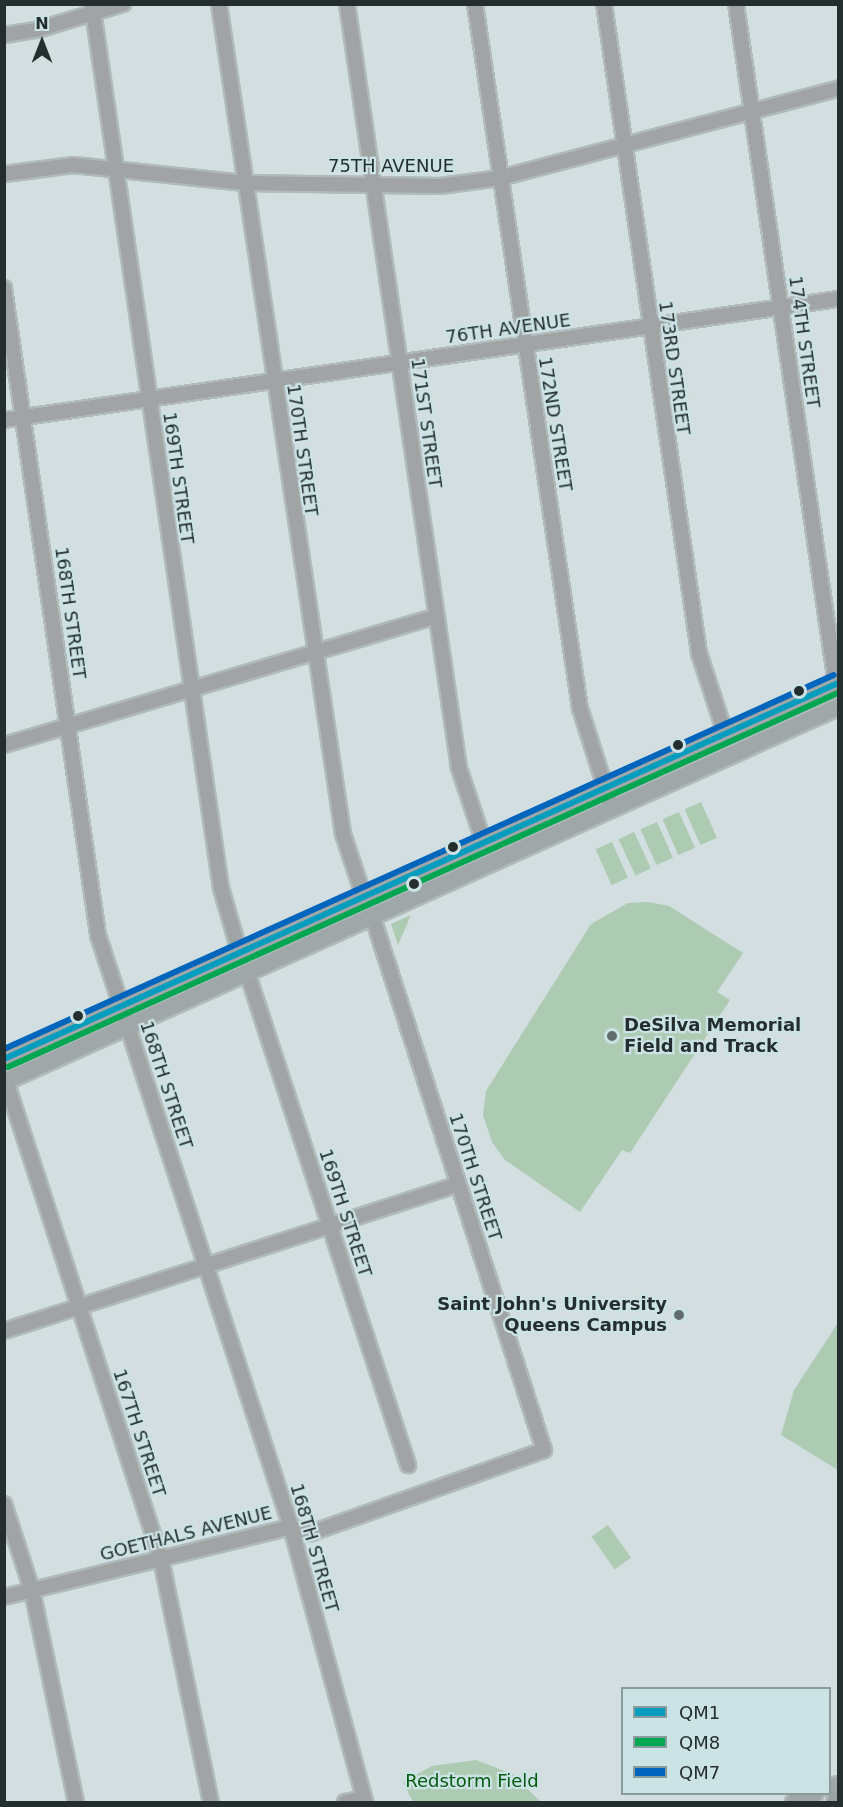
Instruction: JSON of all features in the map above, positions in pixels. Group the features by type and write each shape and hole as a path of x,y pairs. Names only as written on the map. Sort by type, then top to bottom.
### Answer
{"main road":[{"path":"4,1059 837,683"},
{"path":"5,1081 838,707"},
{"path":"794,1803 813,1795"}],"street":[{"path":"4,35 92,9 123,4"},
{"name":"170TH STREET","path":"219,4 343,834 364,897"},
{"name":"171ST STREET","path":"347,4 459,768 484,843"},
{"name":"172ND STREET","path":"475,4 580,708 604,790 612,809"},
{"name":"173RD STREET","path":"604,4 699,653 725,733"},
{"name":"174TH STREET","path":"736,4 837,683"},
{"name":"169TH STREET","path":"92,9 221,888 240,954"},
{"name":"75TH AVENUE","path":"4,174 73,165 245,183 440,186 500,178 838,89"},
{"name":"168TH STREET","path":"4,288 98,935 204,1266 291,1527 365,1800"},
{"name":"76TH AVENUE","path":"4,420 838,299"},
{"path":"4,745 436,615"},
{"name":"170TH STREET","path":"372,915 544,1450"},
{"name":"169TH STREET","path":"247,972 408,1465"},
{"name":"167TH STREET","path":"5,1081 161,1559 211,1803"},
{"path":"4,1330 458,1184"},
{"name":"GOETHALS AVENUE","path":"4,1597 291,1527 311,1533 544,1450"},
{"path":"4,1504 32,1590 76,1803"},
{"path":"345,1803 365,1800"}],"green space":[{"path":"701,802 717,838 700,845 685,809"},
{"path":"679,812 695,848 678,855 663,819"},
{"path":"657,822 673,858 656,865 641,829"},
{"path":"634,832 651,868 635,875 619,839"},
{"path":"612,842 628,878 611,885 596,849"},
{"name":"DeSilva Memorial Field and Track","path":"647,902 669,906 743,953 717,992 730,1000 630,1153 622,1150 580,1212 505,1160 492,1142 483,1115 486,1091 591,924 628,903"},
{"path":"411,915 398,945 391,924"},
{"path":"838,1323 838,1470 781,1435 794,1390"},
{"path":"608,1525 631,1558 615,1569 592,1536"},
{"name":"Redstorm Field","path":"476,1760 512,1774 541,1802 413,1802 403,1782 432,1766"}],"transit line":[{"name":"QM7","path":"4,1049 834,675"},
{"name":"QM1","path":"4,1059 838,683"},
{"name":"QM8","path":"8,1067 838,693"}],"place":[{"name":"DeSilva Memorial Field and Track","path":"612,1036"},
{"name":"Saint John's University Queens Campus","path":"679,1315"}]}
